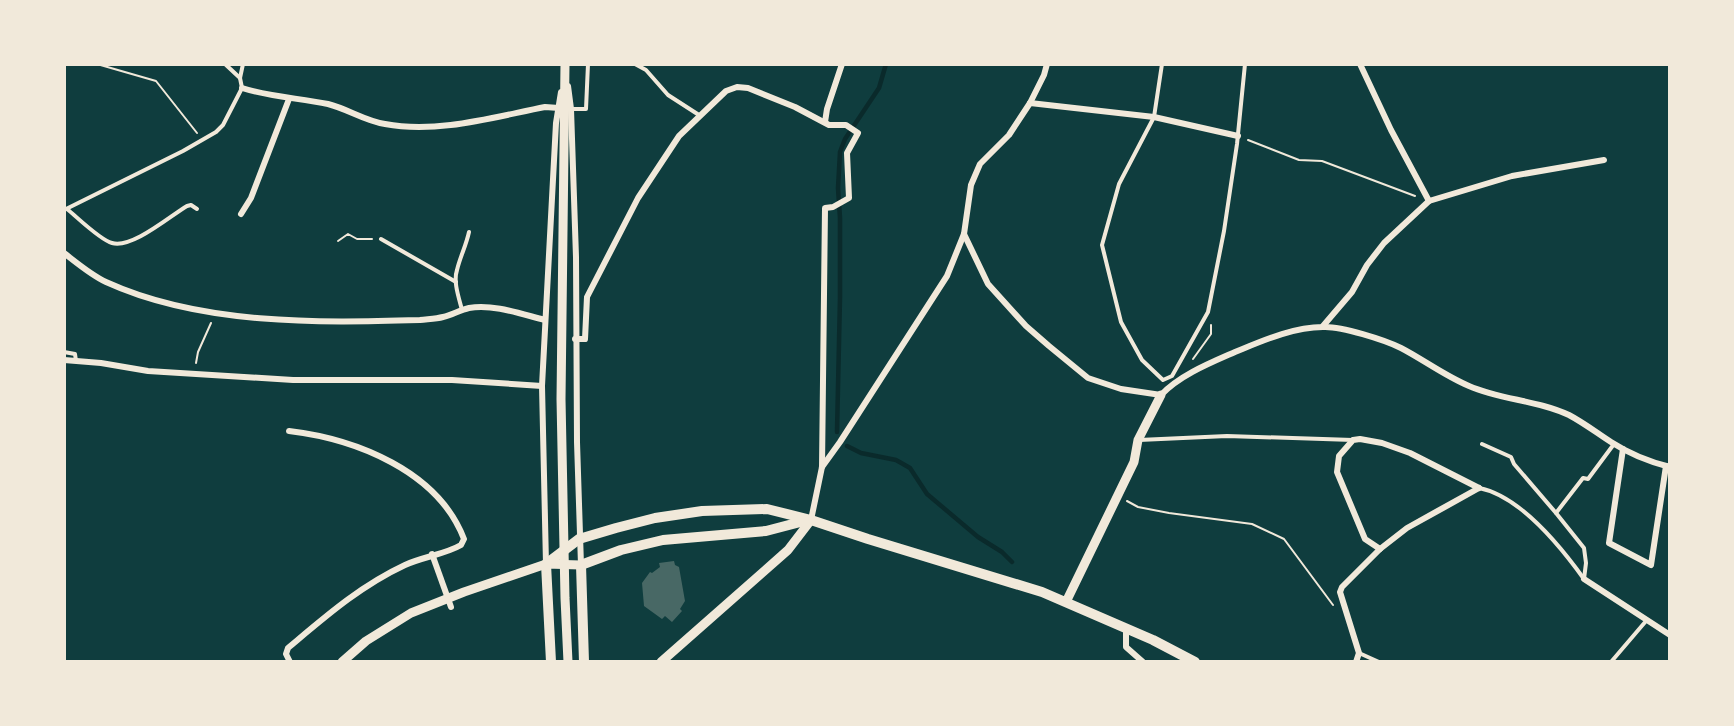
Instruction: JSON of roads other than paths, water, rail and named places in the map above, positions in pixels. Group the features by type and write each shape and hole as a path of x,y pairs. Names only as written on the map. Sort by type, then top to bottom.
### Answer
{"main road":[{"path":"551,662 546,564 579,538 656,518 702,511 767,509 811,520 1042,592 1126,628 1195,662"},
{"path":"584,662 581,565 621,550 663,540 766,531 811,520"}],"street":[{"path":"546,564 543,386 545,320 556,123 565,64"},
{"path":"342,662 366,641 411,614 464,592 546,564 581,565 575,339 576,257 571,109 565,64"},
{"path":"565,64 561,359 568,662"},
{"path":"825,122 842,64"},
{"path":"822,467 946,276 964,234 971,185 980,164 1009,135 1030,103 1047,64"},
{"path":"1360,64 1391,130 1429,201"},
{"path":"575,339 585,339 586,297 638,198 654,176 670,147 699,115 726,91 737,87 748,88 829,125 846,125 858,133 848,153 848,198 833,207 825,208 822,467 811,520 788,550 661,662"},
{"path":"242,88 261,94 330,105 383,124 408,126 450,124 545,107 559,108"},
{"path":"241,214 251,198 290,99"},
{"path":"1030,103 1154,117 1238,136"},
{"path":"1323,326 1352,292 1367,265 1384,243 1429,201 1512,176 1604,160"},
{"path":"964,234 988,284 1026,326 1088,378 1121,389 1161,395"},
{"path":"65,255 104,281 178,306 216,312 286,319 388,320 435,319 462,310 485,307 545,320"},
{"path":"1066,602 1134,462 1138,440 1161,395 1170,385 1180,379 1243,349 1294,332 1323,326 1379,339 1401,348 1447,376 1491,395 1545,406 1566,414 1586,424 1623,449 1668,466 1651,565 1609,543 1623,449"},
{"path":"64,360 148,371 293,380 452,380 543,386"},
{"path":"289,431 318,436 364,450 396,465 428,487 447,508 464,538 461,545 456,548 432,554 380,578 339,605 288,648 286,654 290,662"},
{"path":"1380,549 1365,539 1337,472 1339,456 1353,440 1382,443 1410,453 1479,488"},
{"path":"1356,662 1359,653 1340,592 1342,586 1380,549 1407,528 1479,488"},
{"path":"432,554 451,607"},
{"path":"1584,579 1670,635"},
{"path":"1126,628 1126,647 1143,662"}],"lane":[{"path":"225,64 240,78"},
{"path":"197,208 187,206 130,242 118,243 112,243 66,209 219,130 242,88 240,78 243,64"},
{"path":"571,109 586,109 588,64"},
{"path":"635,64 646,70 668,95 699,115"},
{"path":"1162,64 1154,117 1119,184 1102,245 1121,322 1142,360 1163,380 1172,376 1208,312 1224,231 1238,136 1245,64"},
{"path":"462,310 456,282 457,270 469,232"},
{"path":"381,239 456,282"},
{"path":"64,352 75,354 76,360"},
{"path":"1138,440 1195,436 1353,440"},
{"path":"1482,444 1511,457 1514,464 1584,548 1586,563 1584,579"},
{"path":"1557,513 1583,478 1588,479 1614,444"},
{"path":"1479,488 1492,491 1524,513 1584,579"},
{"path":"1611,662 1646,621"},
{"path":"1359,653 1379,662"}],"waterway":[{"path":"837,432 840,152 845,139 879,88 886,64"},
{"path":"847,446 861,453 896,460 910,468 927,494 1012,562"}]}
